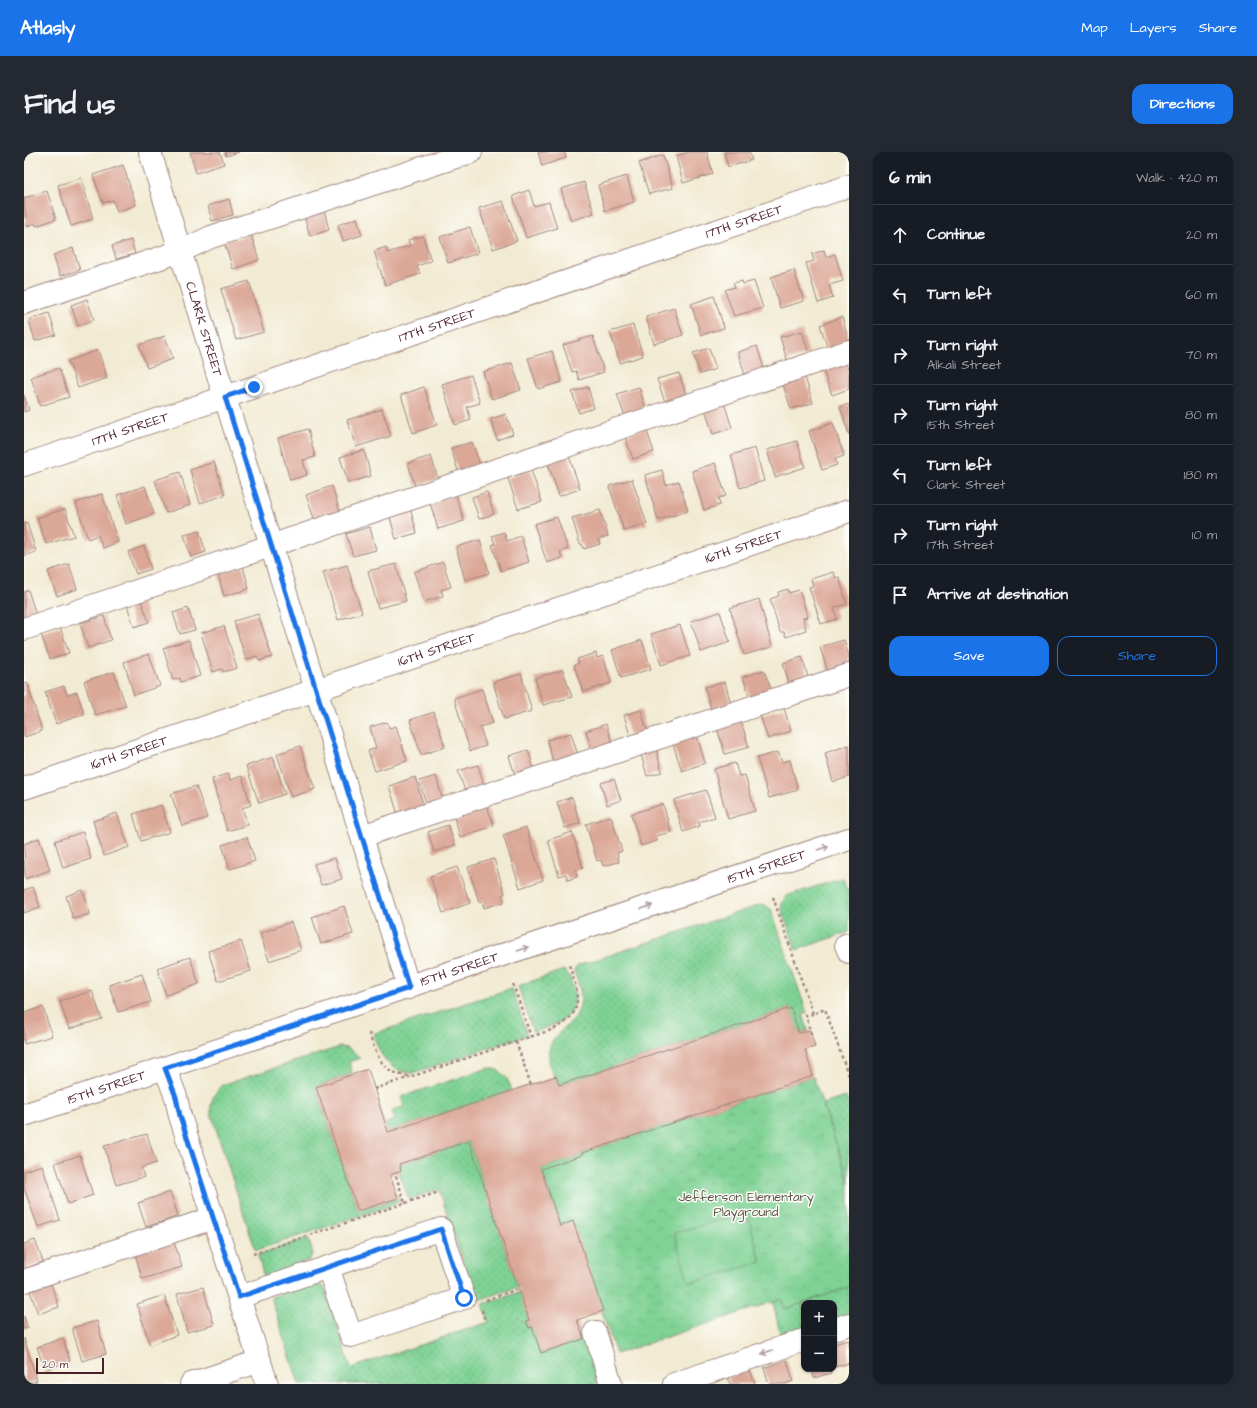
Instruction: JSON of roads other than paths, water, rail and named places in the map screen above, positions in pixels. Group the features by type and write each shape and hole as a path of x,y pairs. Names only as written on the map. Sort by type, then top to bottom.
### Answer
{"street":[{"name":"CLARK STREET","path":"150,152 409,988"},
{"path":"24,303 181,251 211,237 471,152"},
{"name":"17TH STREET","path":"24,465 849,186"},
{"path":"24,629 849,351"},
{"name":"16TH STREET","path":"24,788 849,511"},
{"path":"362,836 849,676"},
{"name":"15TH STREET","path":"24,1115 848,843"},
{"path":"849,944 846,945 849,952"},
{"path":"165,1068 176,1097 180,1116 267,1384"},
{"path":"24,1281 213,1218"},
{"path":"239,1297 328,1267 441,1229 464,1298 351,1336 328,1267"},
{"path":"837,1329 849,1324"},
{"path":"594,1332 612,1384"},
{"path":"674,1384 801,1341"},
{"path":"191,1384 260,1361"}],"park label":[{"name":"Jefferson Elementary Playground","path":"746,1204"}]}
